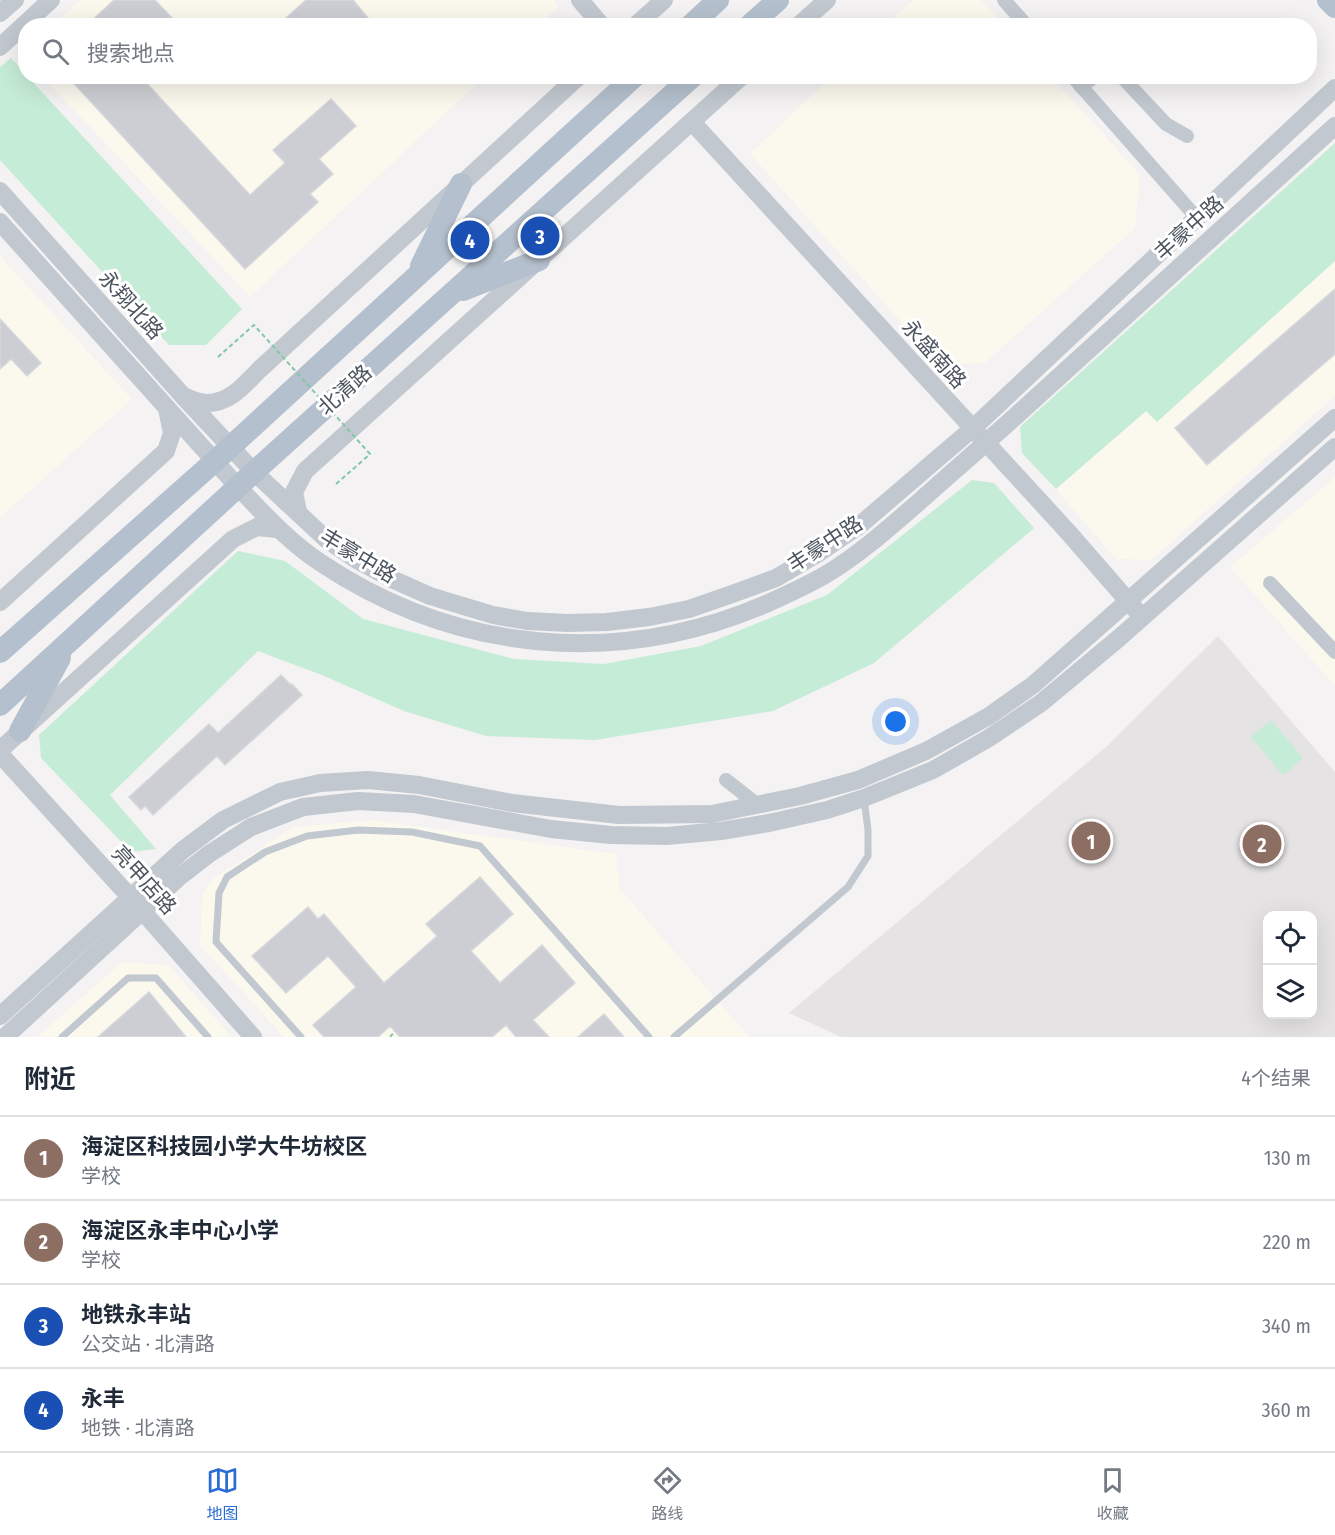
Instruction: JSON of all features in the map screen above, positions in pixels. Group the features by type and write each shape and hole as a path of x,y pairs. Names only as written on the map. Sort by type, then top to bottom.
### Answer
{"main road":[{"path":"699,18 718,0"},
{"path":"758,18 778,0"},
{"path":"1328,0 1335,7"},
{"name":"北清路","path":"0,652 223,454 626,84"},
{"name":"北清路","path":"0,705 684,84"},
{"path":"416,277 461,184"},
{"path":"450,295 539,260"},
{"path":"0,633 41,616"},
{"path":"20,731 69,641"}],"street":[{"path":"0,13 15,0"},
{"path":"31,18 51,0"},
{"path":"579,0 595,18"},
{"path":"645,18 664,0"},
{"path":"807,18 826,0"},
{"path":"1004,0 1020,18"},
{"path":"0,47 18,30"},
{"path":"183,396 205,404 224,400 239,390 570,84"},
{"name":"北清路","path":"298,512 294,492 305,471 733,84"},
{"path":"1078,84 1196,217"},
{"path":"1128,84 1166,124 1187,136"},
{"name":"丰豪中路","path":"246,480 298,512 326,539 357,560 430,596 493,615 527,621 598,622 649,617 689,609 735,593 776,578 818,554 860,525 972,429 1335,88"},
{"name":"永盛南路","path":"692,122 1068,532 1142,617"},
{"name":"丰豪中路","path":"246,480 277,529 319,562 387,600 453,625 489,634 555,643 593,644 673,634 722,621 787,595 826,574 875,539 986,444 1335,126"},
{"name":"永翔北路","path":"0,191 183,396 223,454"},
{"name":"永翔北路","path":"0,222 166,408 223,454"},
{"path":"0,602 166,451 172,433 166,408"},
{"path":"0,1016 183,849 223,820 280,792 320,783 368,780 419,785 512,803 619,815 712,814 800,796 858,780 927,751 989,716 1034,685 1335,418"},
{"path":"5,1037 142,911 209,854 251,827 303,807 358,801 414,804 551,829 611,835 667,836 721,831 827,810 864,798 933,770 989,738 1041,703 1335,447"},
{"path":"223,454 246,480"},
{"path":"0,752 20,731 233,539 257,527 277,529"},
{"path":"1270,583 1335,652"},
{"name":"亮甲店路","path":"0,752 253,1037"},
{"path":"726,780 758,805"}],"lane":[{"path":"674,1037 849,887 868,856 864,798 858,780"},
{"path":"301,1037 216,942 219,893 227,877 265,852 307,836 358,830 412,832 480,846 649,1037"},
{"path":"62,1037 128,978 156,978 208,1037"}],"path":[{"path":"218,357 254,325 370,454 334,485"},
{"path":"390,1037 395,1031"}],"shaded area":[{"path":"80,0 554,0 559,6 546,18 61,18"},
{"path":"913,0 981,0 998,18 894,18"},
{"path":"50,84 477,84 250,297"},
{"path":"824,84 1057,84 1140,175 1135,228 985,363 940,365 750,154"},
{"path":"0,256 132,399 0,518"},
{"path":"1335,261 1335,396 1151,560 1116,559 1056,489 1146,411 1157,421"},
{"path":"1335,477 1335,686 1230,567"},
{"path":"1218,636 1335,772 1335,1037 841,1037 789,1013 1106,747"},
{"path":"372,820 616,854 620,889 749,1037 284,1037 200,945 202,895 210,881 293,827"},
{"path":"122,962 168,965 232,1037 37,1037"}],"green space":[{"path":"11,58 18,66 18,84 34,84 242,309 206,345 169,345 0,160 0,67"},
{"path":"1335,143 1335,261 1157,422 1146,411 1056,489 1022,453 1020,427"},
{"path":"972,480 994,483 1034,528 874,663 773,711 595,740 486,736 404,711 322,675 258,651 110,795 156,849 131,852 41,758 39,735 238,551 285,561 363,619 514,659 604,664 701,646 827,595"},
{"path":"1271,720 1303,758 1283,775 1251,737"}],"building":[{"path":"114,0 155,0 172,18 95,18"},
{"path":"306,0 353,0 368,18 286,18"},
{"path":"74,84 147,84 250,195 285,163 273,150 331,99 356,126 319,159 333,174 310,194 318,202 245,269"},
{"path":"1335,289 1335,354 1207,465 1175,428"},
{"path":"0,319 41,363 27,376 11,359 0,369"},
{"path":"281,675 302,695 225,765 217,756 153,815 145,806 141,810 129,797 209,724 218,733"},
{"path":"480,877 513,914 471,951 500,983 542,945 575,983 533,1020 549,1037 516,1037 506,1025 492,1037 400,1037 390,1026 378,1037 324,1037 313,1025 356,987 328,956 286,993 252,956 308,907 318,919 324,914 384,983 437,936 426,924"},
{"path":"149,992 186,1037 98,1037"},
{"path":"604,1014 624,1037 578,1037"}],"place":[{"name":"地铁永丰站","path":"540,236"},
{"name":"永丰","path":"470,240"},
{"name":"海淀区科技园小学大牛坊校区","path":"1091,841"},
{"name":"海淀区永丰中心小学","path":"1262,844"}]}
